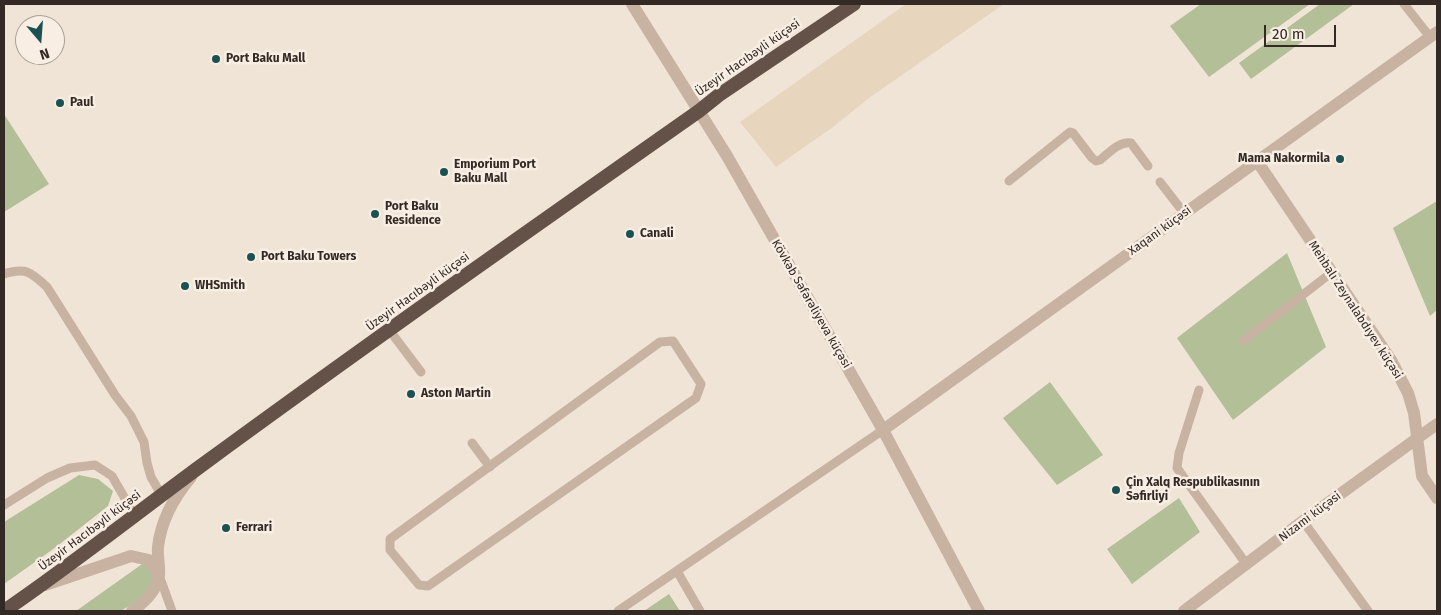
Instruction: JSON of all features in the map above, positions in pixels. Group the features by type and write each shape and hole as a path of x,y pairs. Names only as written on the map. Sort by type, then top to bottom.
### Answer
{"highway":[{"name":"Üzeyir Hacıbəyli küçəsi","path":"4,611 198,468 719,95 854,4"}],"street":[{"name":"Kövkəb Səfərəliyeva küçəsi","path":"632,4 726,156 883,430 979,611"},
{"name":"Xaqani küçəsi","path":"883,430 1434,34"},
{"name":"Mehbalı Zeynalabdıyev küçəsi","path":"1257,161 1395,368 1408,393 1414,413 1422,476 1437,498"},
{"name":"Nizami küçəsi","path":"1184,611 1303,521 1437,424"},
{"path":"132,611 148,598 155,588 159,575 158,547 164,524 179,491 198,468"},
{"path":"40,586 131,556 149,560 159,575"}],"lane":[{"path":"1404,4 1434,34"},
{"path":"1008,182 1070,132 1073,133 1092,158 1096,160 1100,160 1121,143 1126,142 1131,144 1148,166"},
{"path":"1160,182 1184,213"},
{"path":"4,274 18,270 32,273 47,287 115,395 131,416 144,442 151,477 162,496"},
{"path":"1243,341 1331,273"},
{"path":"390,330 421,372"},
{"path":"673,341 701,384 696,398 428,586 419,585 390,550 390,539 490,467 660,342 673,341"},
{"path":"1199,390 1176,468 1247,565"},
{"path":"618,611 883,430"},
{"path":"472,443 490,467"},
{"path":"4,505 47,478 70,468 95,465 112,476 135,516"},
{"path":"1303,521 1368,611"},
{"path":"677,571 700,611"},
{"path":"159,575 172,611"}],"green space":[{"path":"1201,4 1310,4 1209,77 1170,26"},
{"path":"1320,4 1354,4 1251,79 1239,63"},
{"path":"4,114 49,184 4,212"},
{"path":"1437,201 1437,310 1430,316 1393,228"},
{"path":"1287,253 1326,347 1233,420 1177,338"},
{"path":"1050,382 1103,455 1057,485 1003,418"},
{"path":"79,475 98,479 113,491 108,506 56,547 4,584 4,522"},
{"path":"1179,498 1200,532 1132,584 1107,549"},
{"path":"145,562 154,576 146,595 121,611 76,611"},
{"path":"669,594 680,611 644,611"}],"shaded area":[{"path":"906,4 1004,4 869,98 833,127 776,167 740,122"}],"place":[{"name":"Port Baku Mall","path":"216,59"},
{"name":"Paul","path":"60,103"},
{"name":"Mama Nakormila","path":"1340,159"},
{"name":"Emporium Port Baku Mall","path":"444,172"},
{"name":"Port Baku Residence","path":"375,214"},
{"name":"Canali","path":"630,234"},
{"name":"Port Baku Towers","path":"251,257"},
{"name":"WHSmith","path":"185,286"},
{"name":"Aston Martin","path":"411,394"},
{"name":"Çin Xalq Respublikasının Səfirliyi","path":"1116,490"},
{"name":"Ferrari","path":"226,528"}]}
